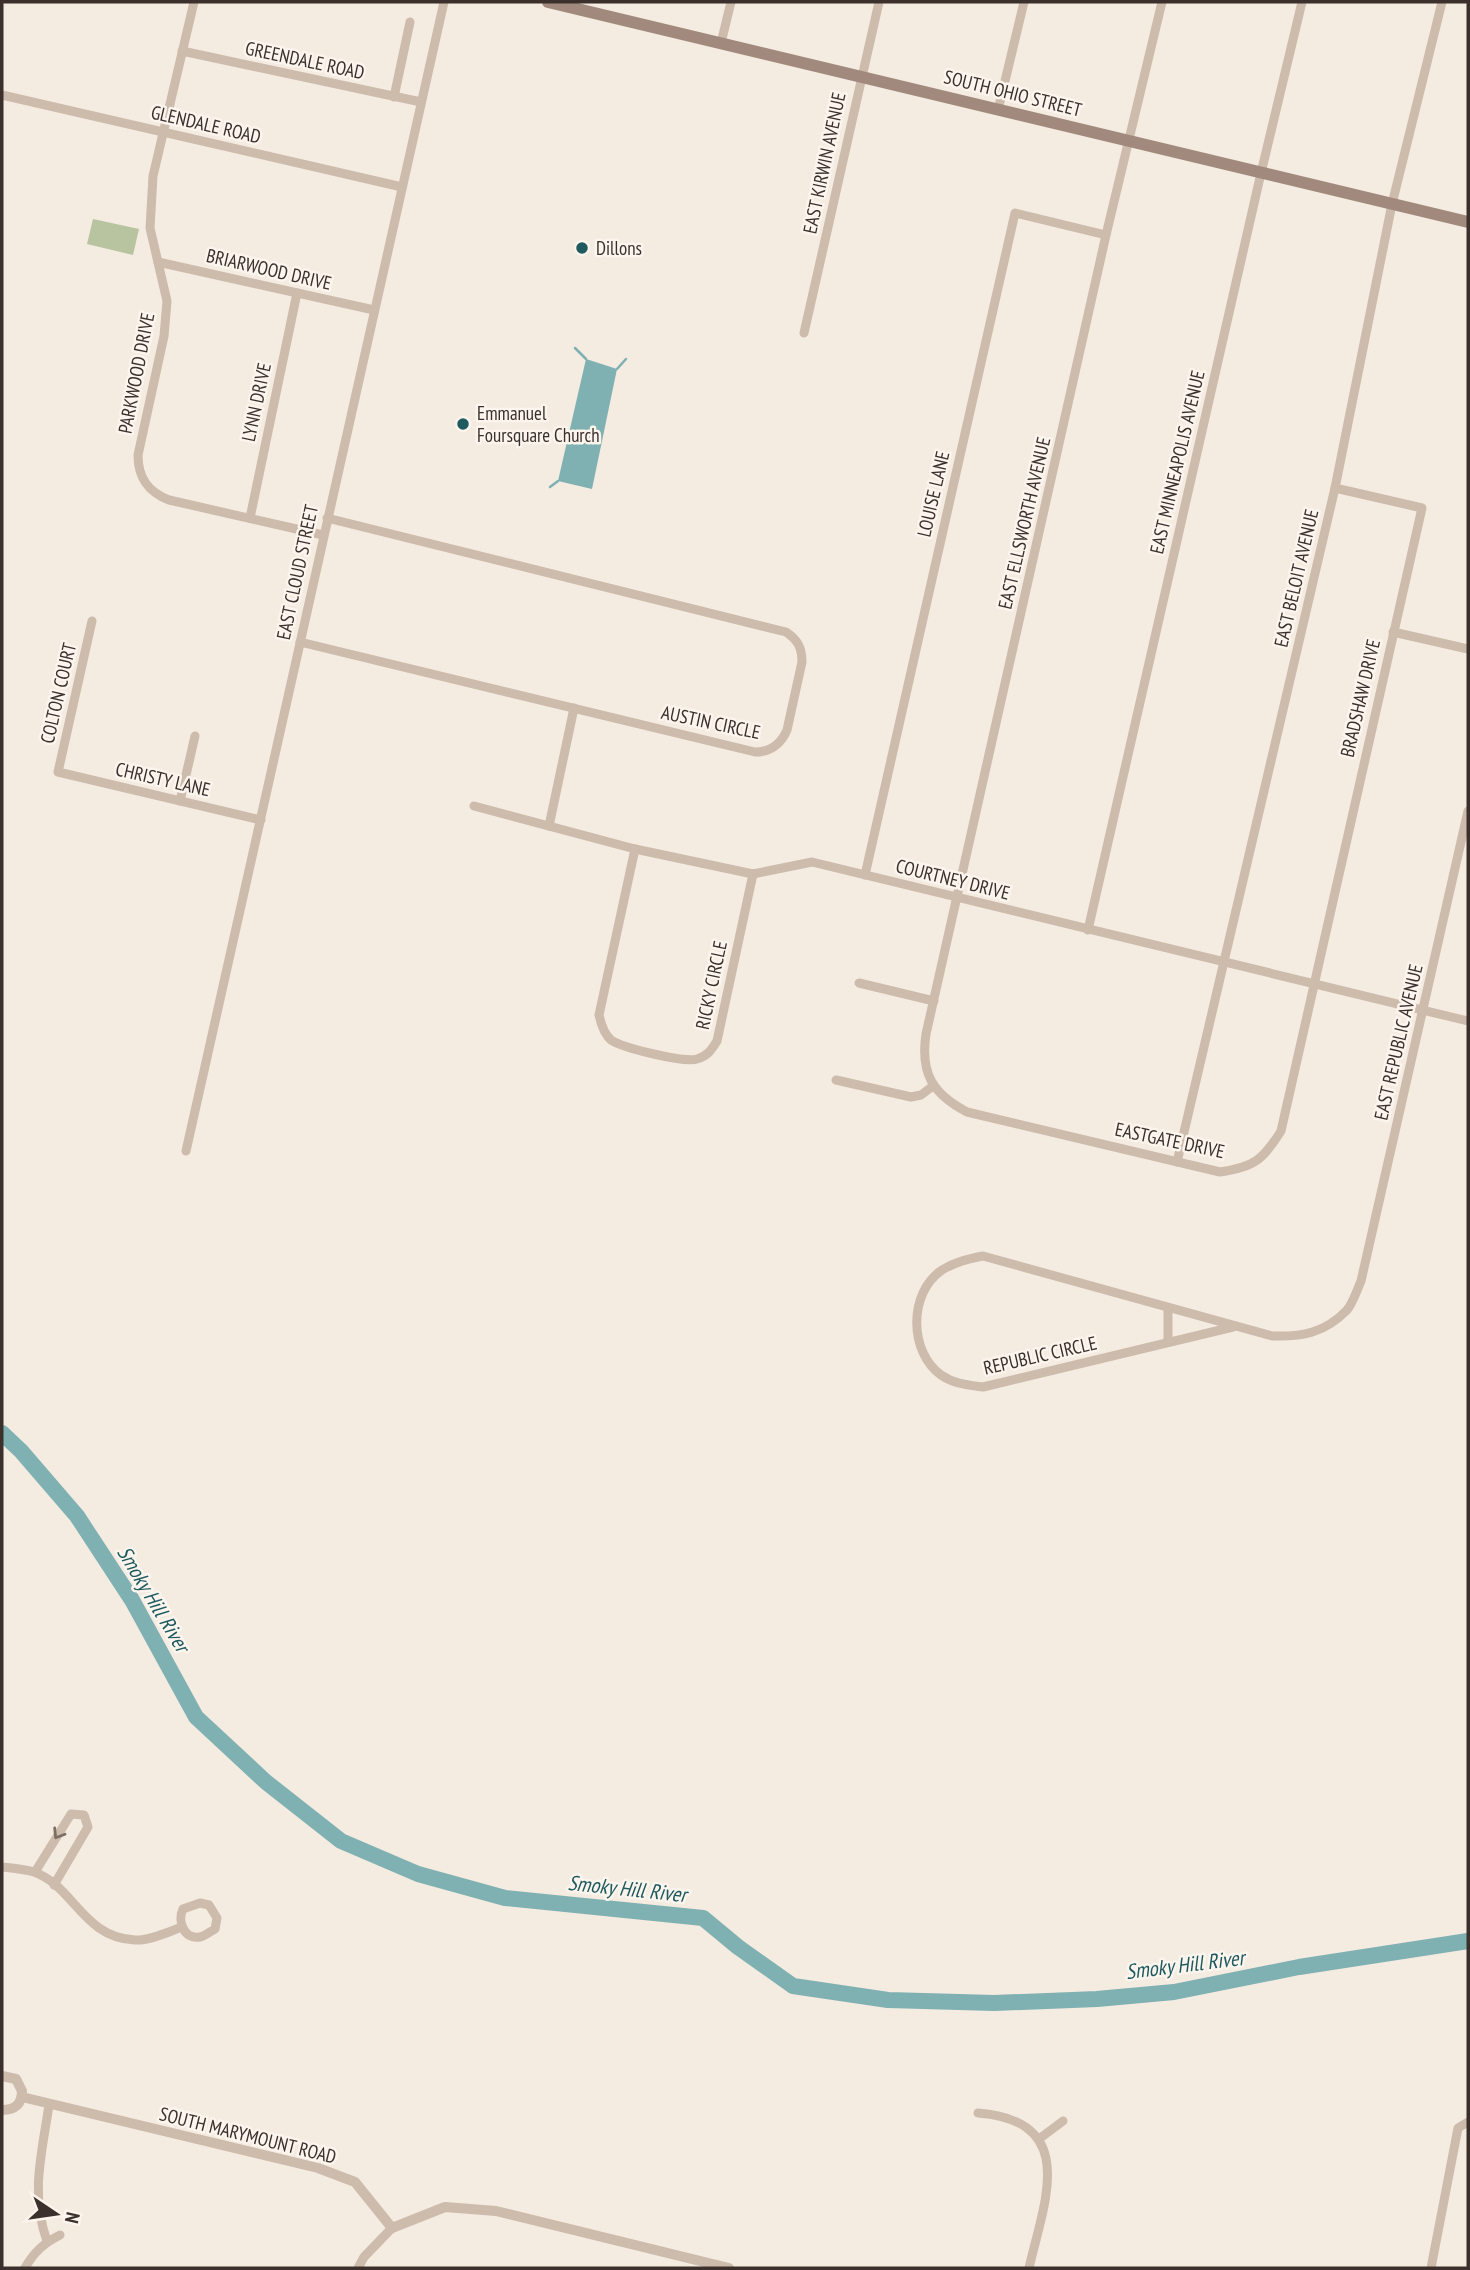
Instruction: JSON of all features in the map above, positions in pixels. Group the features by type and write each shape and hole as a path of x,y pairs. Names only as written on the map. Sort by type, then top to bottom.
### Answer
{"main road":[{"name":"SOUTH OHIO STREET","path":"548,2 1468,222"}],"street":[{"name":"PARKWOOD DRIVE","path":"194,2 153,176 150,228 167,301 164,336 138,455 142,478 154,493 169,500 323,535"},
{"name":"EAST CLOUD STREET","path":"186,1150 444,2"},
{"path":"721,43 731,2"},
{"name":"EAST KIRWIN AVENUE","path":"804,332 879,2"},
{"path":"998,110 1024,2"},
{"name":"EAST ELLSWORTH AVENUE","path":"933,1086 923,1052 1106,235 1162,2"},
{"name":"EAST MINNEAPOLIS AVENUE","path":"1088,930 1302,2"},
{"name":"EAST BELOIT AVENUE","path":"1177,1162 1335,488 1392,204 1441,2"},
{"path":"394,97 410,22"},
{"name":"GREENDALE ROAD","path":"182,51 421,102"},
{"name":"GLENDALE ROAD","path":"2,95 402,187"},
{"name":"LOUISE LANE","path":"865,875 1015,213 1106,235"},
{"name":"BRIARWOOD DRIVE","path":"158,262 374,310"},
{"name":"LYNN DRIVE","path":"250,518 297,293"},
{"name":"BRADSHAW DRIVE","path":"1314,983 1422,508 1335,488"},
{"name":"AUSTIN CIRCLE","path":"300,642 755,752 764,752 783,740 802,662 802,651 792,636 776,628 327,519"},
{"name":"COLTON COURT","path":"58,772 92,621"},
{"path":"1393,632 1468,649"},
{"path":"549,826 573,708"},
{"path":"180,801 195,736"},
{"name":"CHRISTY LANE","path":"58,772 261,820"},
{"name":"COURTNEY DRIVE","path":"474,806 635,849 753,874 812,862 1468,1021"},
{"name":"EAST REPUBLIC AVENUE","path":"1361,1280 1468,811"},
{"name":"RICKY CIRCLE","path":"635,849 599,1016 602,1028 610,1039 683,1060 702,1057 710,1052 717,1041 753,874"},
{"path":"859,983 934,1001"},
{"name":"EASTGATE DRIVE","path":"933,1086 948,1102 968,1112 1220,1172 1240,1169 1266,1155 1281,1131 1314,983"},
{"path":"836,1080 911,1097 921,1095 933,1086"},
{"name":"REPUBLIC CIRCLE","path":"1233,1327 983,1387 961,1384 940,1374 924,1356 917,1336 917,1313 925,1290 939,1272 961,1260 983,1256 1233,1327 1272,1336 1299,1337 1324,1328 1348,1309 1361,1280"},
{"path":"1168,1308 1168,1342"},
{"path":"35,1872 71,1814 84,1815 88,1827 54,1885"},
{"path":"2,1867 35,1872 54,1885 96,1927 115,1937 138,1941 182,1927"},
{"path":"200,1903 209,1905 217,1918 215,1929 199,1937 190,1936 182,1927 180,1917 183,1909 200,1903"},
{"path":"2,2071 2,2076 16,2079 20,2084 22,2097 15,2108 2,2110"},
{"name":"SOUTH MARYMOUNT ROAD","path":"22,2097 318,2168 355,2182 392,2228"},
{"path":"47,2242 39,2220 37,2196 49,2105"},
{"path":"978,2113 992,2114 1025,2125 1045,2148 1049,2182 1029,2268"},
{"path":"1039,2139 1063,2121"},
{"path":"1431,2268 1458,2128 1468,2122"},
{"path":"358,2268 392,2228 444,2207 496,2211 729,2268"},
{"path":"25,2268 33,2254 60,2235"}],"green space":[{"path":"93,219 139,229 133,255 87,244"}],"water":[{"path":"586,359 617,369 592,489 558,481"}],"waterway":[{"path":"575,348 586,359"},
{"path":"617,369 626,359"},
{"path":"550,487 558,481"},
{"name":"Smoky Hill River","path":"2,1433 77,1516 132,1600 196,1717 266,1782 341,1841 418,1874 505,1898 703,1918 793,1986 888,2000 994,2003 1097,1999 1174,1992 1299,1967 1468,1941"}],"place":[{"name":"Dillons","path":"582,248"},
{"name":"Emmanuel Foursquare Church","path":"463,424"}]}
